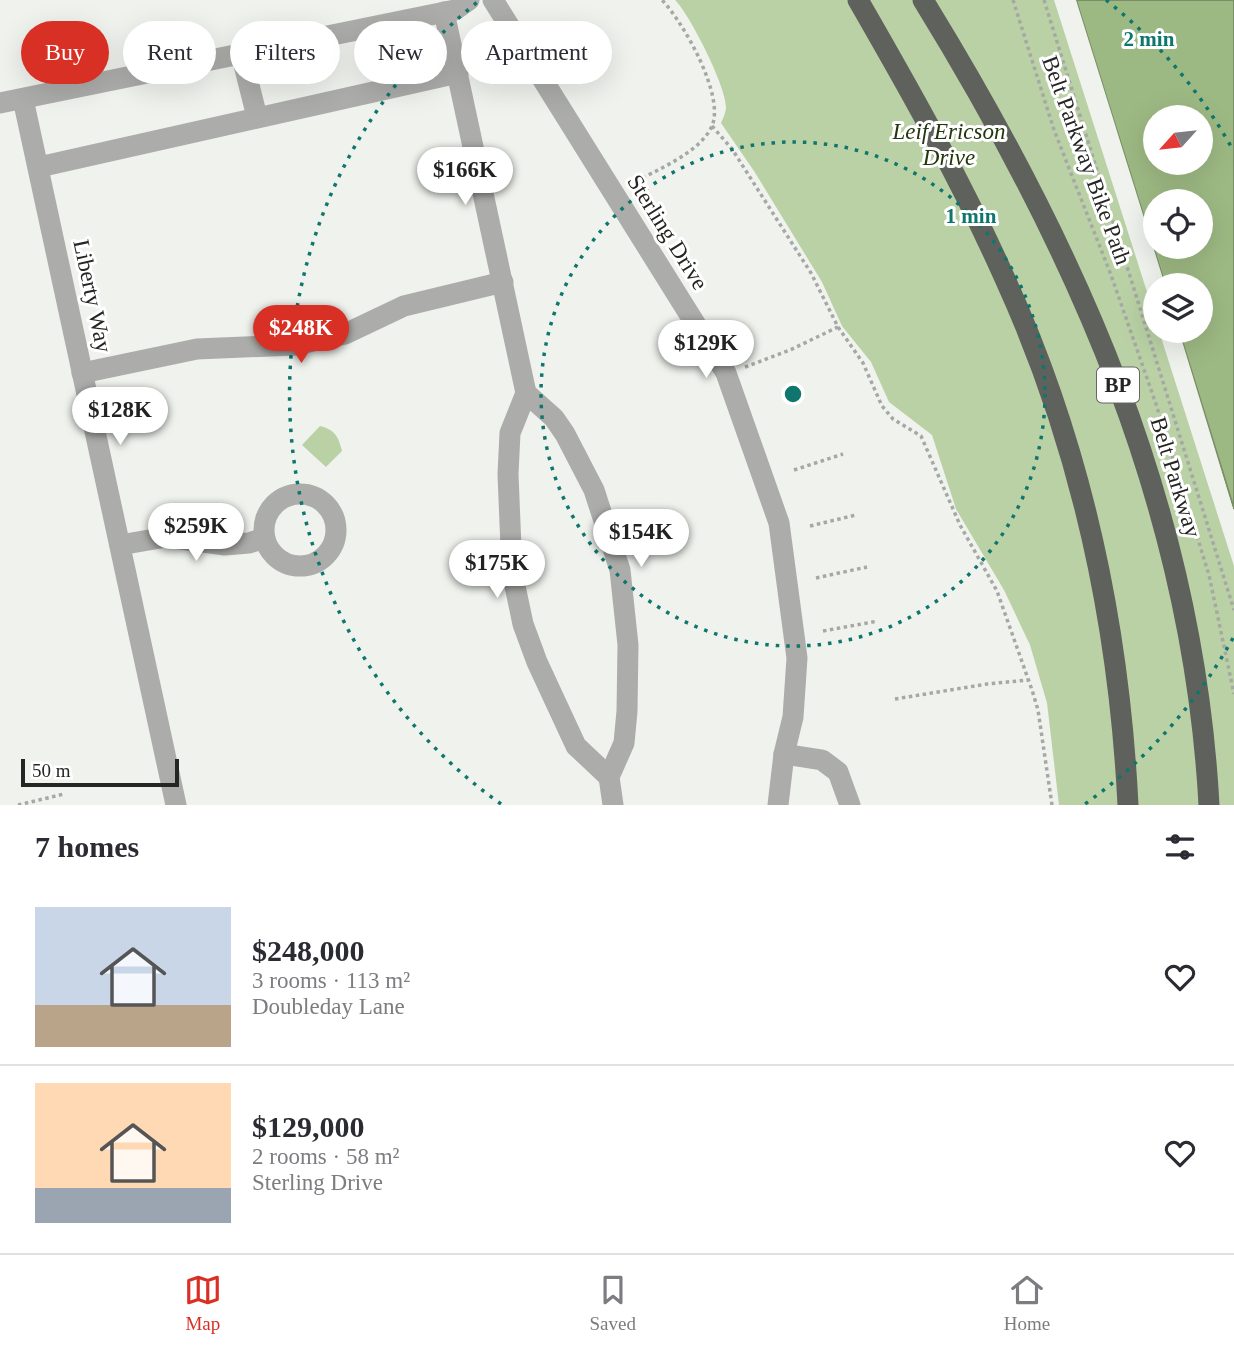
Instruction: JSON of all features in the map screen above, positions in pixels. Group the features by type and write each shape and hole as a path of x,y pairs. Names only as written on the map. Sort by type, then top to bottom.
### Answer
{"highway":[{"path":"858,0 951,164 1007,283 1046,382 1092,536 1103,588 1120,691 1128,805"},
{"name":"Belt Parkway","path":"923,0 961,62 1038,203 1127,405 1152,478 1174,559 1205,734 1209,805"}],"street":[{"path":"340,34 444,12 469,0"},
{"name":"Sterling Drive","path":"493,0 726,373 779,523 797,658 793,717 784,754 778,805"},
{"path":"444,12 526,393 510,433 510,524 515,585 523,624 537,662 576,746 609,777"},
{"path":"0,103 230,56"},
{"path":"39,167 458,73"},
{"path":"249,84 257,117"},
{"name":"Liberty Way","path":"23,99 176,805"},
{"path":"82,373 197,349 295,345 345,334 404,306 503,282"},
{"path":"526,393 554,418 565,434 594,490 620,570 628,645 627,711 624,743 609,777 613,805"},
{"path":"120,545 166,537 225,544 264,538"},
{"path":"784,754 822,760 838,772 850,805"}],"path":[{"path":"623,190 694,148 712,126 715,111 695,47 674,13 662,0"},
{"name":"Belt Parkway Bike Path","path":"1013,0 1058,141 1111,275 1156,404 1209,575 1234,694"},
{"path":"1044,0 1234,610"},
{"path":"712,126 732,149 811,274 838,327 863,363 882,406 893,419 922,436 960,525 997,591 1038,710 1052,805"},
{"path":"743,367 790,350 838,327"},
{"path":"794,470 844,454"},
{"path":"810,526 856,514"},
{"path":"816,578 867,567"},
{"path":"823,631 878,621"},
{"path":"895,699 1028,680"},
{"path":"18,805 64,794"}],"green space":[{"name":"Leif Ericson Drive","path":"675,0 1054,0 1143,279 1143,343 1163,343 1234,566 1234,805 1059,805 1047,703 1030,645 1004,590 956,509 932,435 889,402 871,362 842,326 822,282 754,171 721,123 726,107 720,84 698,35"},
{"path":"320,426 335,434 342,451 326,467 302,445"}],"shaded area":[{"path":"1076,0 1234,0 1234,509 1183,343 1213,343 1213,273 1161,273 1157,259 1213,259 1213,189 1143,189 1143,215"}],"pier":[{"path":"1073,0 1076,0 1143,215 1143,227"},
{"path":"1153,259 1157,259 1161,273 1157,273"},
{"path":"1179,343 1183,343 1234,512 1231,510"}]}
